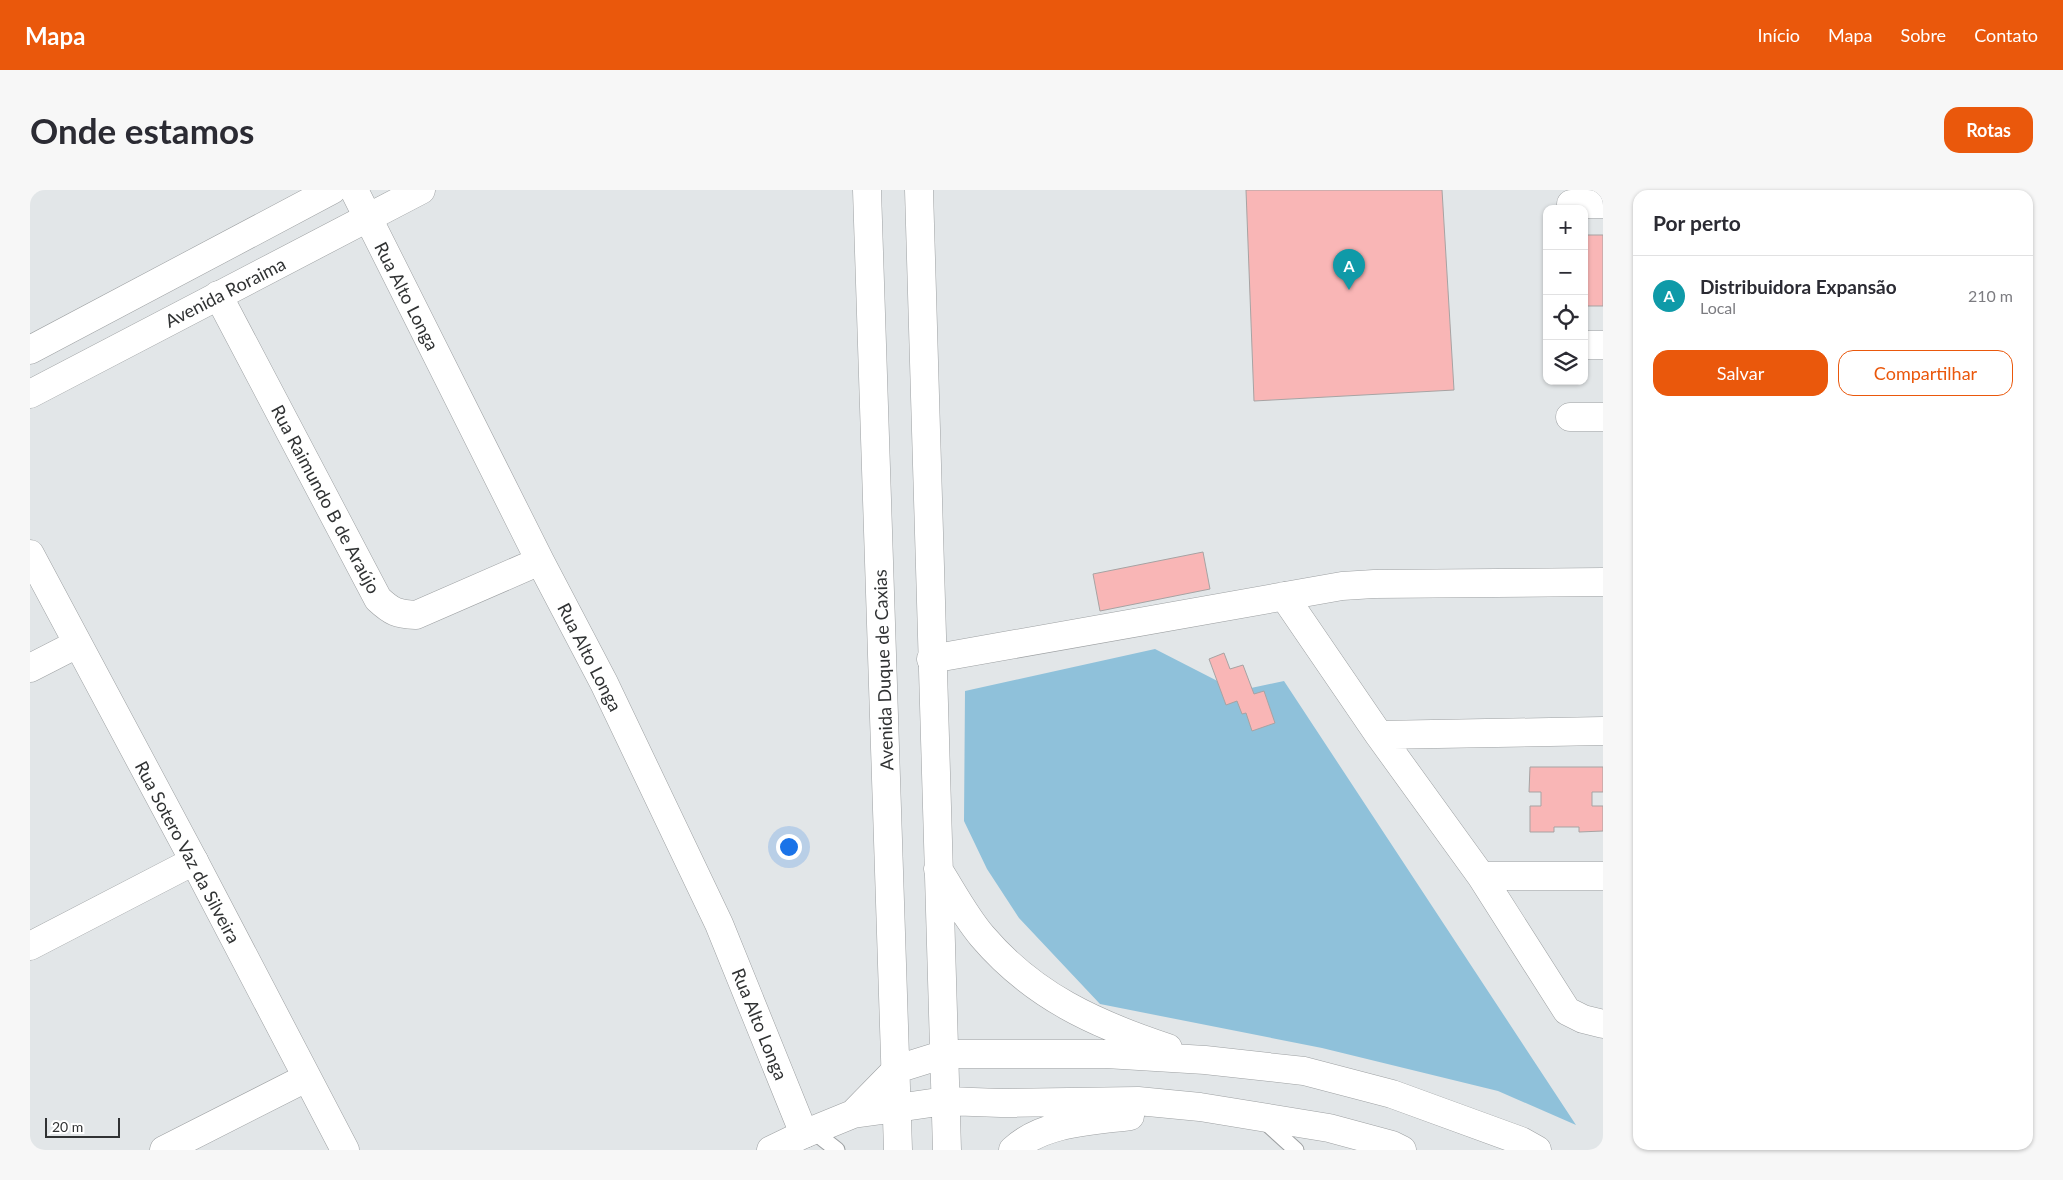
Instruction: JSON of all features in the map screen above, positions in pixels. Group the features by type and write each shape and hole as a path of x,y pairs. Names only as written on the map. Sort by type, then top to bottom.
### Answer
{"street":[{"path":"30,350 332,190 368,218"},
{"name":"Rua Alto Longa","path":"354,190 540,561 604,683 719,924 806,1138"},
{"name":"Avenida Roraima","path":"30,394 421,190"},
{"path":"854,190 869,220"},
{"name":"Avenida Duque de Caxias","path":"867,190 897,1069 898,1150"},
{"path":"919,190 946,1150"},
{"path":"1571,204 1603,204"},
{"name":"Rua Raimundo B de Araújo","path":"218,295 378,599 390,610 399,614 416,615 540,561"},
{"path":"1588,345 1603,345"},
{"path":"1570,417 1603,417"},
{"name":"Rua Sotero Vaz da Silveira","path":"30,554 194,861 345,1150"},
{"path":"931,659 1342,586 1374,584 1603,582"},
{"path":"1284,596 1379,735 1481,876 1567,1011 1583,1020 1603,1024"},
{"path":"30,668 77,644"},
{"path":"1379,735 1603,731"},
{"path":"30,946 194,861"},
{"path":"938,869 981,935 1011,967 1042,991 1087,1017 1130,1035 1205,1060"},
{"path":"1481,876 1603,876"},
{"path":"771,1150 806,1138 853,1114 897,1069 944,1054 1106,1054 1205,1060 1304,1072 1392,1094 1521,1141 1537,1150"},
{"path":"164,1150 306,1078"},
{"path":"853,1114 945,1101 1001,1103 1138,1101 1200,1107 1329,1128 1402,1150"},
{"path":"1013,1150 1044,1132 1072,1124 1200,1107"}],"lane":[{"path":"1262,1118 1296,1150"},
{"path":"806,1138 837,1150"}],"shaded area":[{"path":"1155,649 1237,691 1284,681 1576,1125 1498,1091 1322,1048 1100,1004 1019,918 987,869 964,821 965,691"}],"building":[{"path":"1246,190 1442,190 1454,390 1254,401"},
{"path":"1588,235 1603,235 1603,306 1588,306"},
{"path":"1203,552 1210,589 1100,611 1093,574"},
{"path":"1224,653 1230,669 1243,665 1254,694 1264,691 1275,723 1252,731 1246,713 1242,714 1237,701 1226,705 1209,659"},
{"path":"1530,767 1603,767 1603,792 1592,792 1592,806 1603,806 1603,831 1579,832 1579,827 1554,827 1554,832 1530,832 1530,806 1541,806 1541,792 1529,792"}],"place":[{"name":"Distribuidora Expansão","path":"1349,290"}]}
